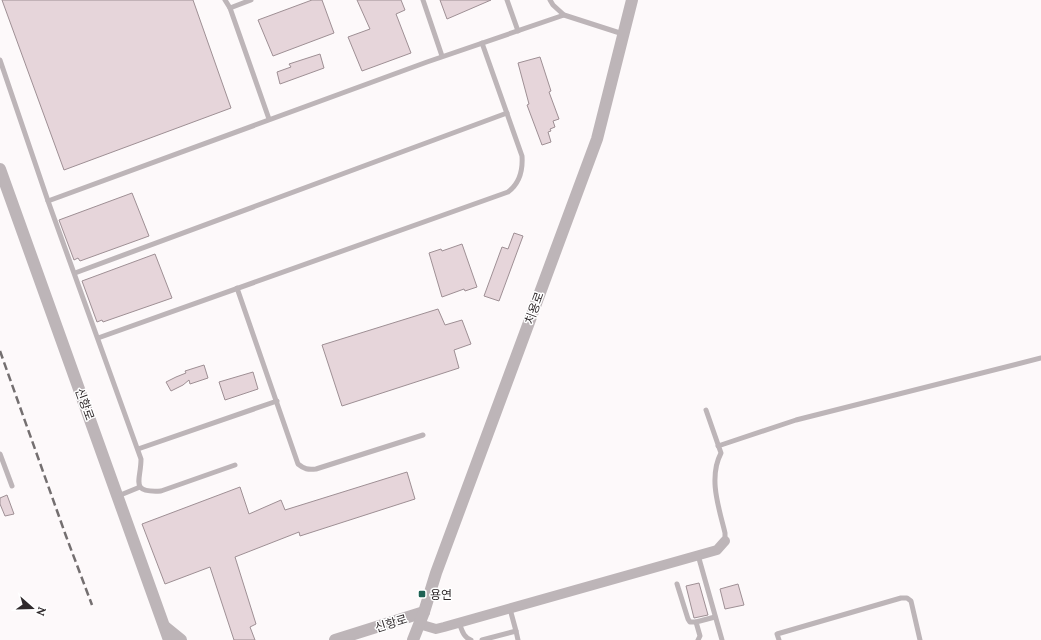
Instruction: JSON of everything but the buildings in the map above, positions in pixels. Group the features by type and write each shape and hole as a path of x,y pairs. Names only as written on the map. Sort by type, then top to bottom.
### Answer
{"street":[{"name":"처용로","path":"413,640 424,612 436,573 597,139 632,0"},
{"name":"신항로","path":"0,169 169,640"},
{"path":"419,624 436,629 459,623 718,550 725,541"},
{"name":"신항로","path":"335,640 424,612"},
{"path":"164,627 181,640"}],"lane":[{"path":"225,0 230,8 269,119"},
{"path":"230,8 251,0"},
{"path":"422,0 442,56"},
{"path":"507,0 518,31"},
{"path":"550,0 553,5 564,15 624,34"},
{"path":"48,201 442,56 564,15"},
{"path":"98,338 508,192 518,181 523,162 522,156 482,43"},
{"path":"0,60 48,201 141,458 138,483 140,487 143,490 151,492 161,491 235,465"},
{"path":"75,273 507,113"},
{"path":"237,288 298,464 303,468 309,470 316,469 424,434"},
{"path":"718,446 796,420 1041,358"},
{"path":"138,449 277,402"},
{"path":"706,410 721,453 717,460 715,489 725,533 725,541"},
{"path":"0,454 12,486"},
{"path":"118,496 140,487"},
{"path":"698,555 722,640"},
{"path":"677,584 688,619 693,623 715,617"},
{"path":"779,640 777,634 901,598 907,598 911,601 920,640"},
{"path":"510,609 518,640"},
{"path":"696,622 700,636 698,640"},
{"path":"459,623 466,638 470,640"},
{"path":"482,640 516,631"}],"railway":[{"path":"0,351 92,605"}],"place":[{"name":"용연","path":"422,594"}]}
